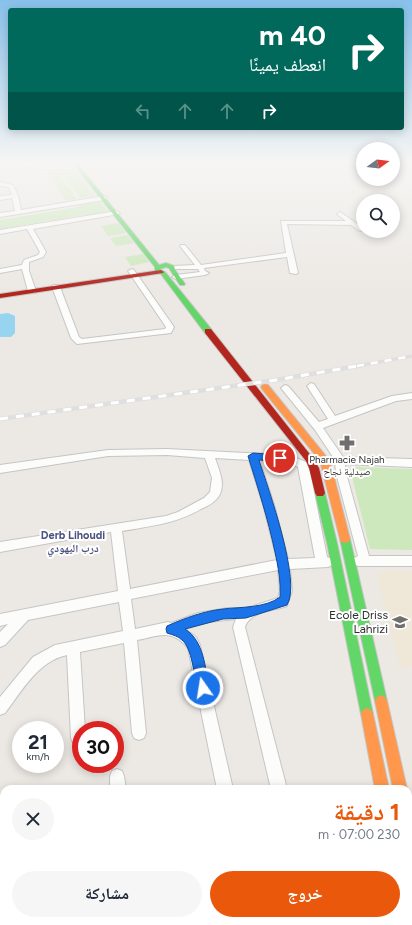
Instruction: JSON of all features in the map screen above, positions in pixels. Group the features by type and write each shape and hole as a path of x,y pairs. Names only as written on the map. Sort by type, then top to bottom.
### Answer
{"main road":[{"path":"109,204 237,352"},
{"path":"111,204 166,270 309,459 318,480 381,785"},
{"path":"0,296 31,289 166,270"},
{"path":"0,292 56,287 134,274"},
{"path":"257,377 310,441 326,465 351,561 399,785"}],"street":[{"path":"17,204 18,212"},
{"path":"0,215 66,204"},
{"path":"0,232 117,213"},
{"path":"340,214 356,226"},
{"path":"294,273 283,222 353,224"},
{"path":"30,228 43,254 26,262 24,267 31,289"},
{"path":"183,246 202,270"},
{"path":"166,270 202,270 291,258"},
{"path":"0,271 24,267"},
{"path":"56,287 75,338 80,342 168,331 170,327 134,274"},
{"path":"311,386 333,420"},
{"path":"285,388 318,428 340,460 341,473 365,561"},
{"path":"318,428 321,425 333,420 395,398 412,396"},
{"path":"0,468 116,453 167,452 289,459 302,464 305,472 322,562"},
{"path":"0,547 116,526 166,520 182,515 208,502 215,492 217,478 209,454"},
{"path":"172,629 186,623 223,614 246,613 283,602 286,598 283,564 273,519 253,456"},
{"path":"340,460 412,464"},
{"path":"116,526 130,636 139,733"},
{"path":"351,561 412,561"},
{"path":"0,620 283,564 336,562"},
{"path":"246,613 240,619 239,627 278,785"},
{"path":"0,641 24,615"},
{"path":"0,708 38,661 55,651 168,628 172,629 187,637 194,645 224,785"},
{"path":"73,647 77,721"}],"shaded area":[{"name":"Ecole Driss Lahrizi","path":"384,570 412,571 412,667 400,668 377,576"}],"green space":[{"path":"102,204 109,213 90,216 83,215 0,229 0,220 78,207 81,205"},
{"path":"118,223 126,233 108,236 101,226"},
{"path":"127,235 134,243 116,246 110,238"},
{"path":"143,254 149,262 131,266 125,257"},
{"path":"353,467 412,469 412,550 370,549 350,469"}],"water":[{"path":"8,313 15,316 15,333 11,337 0,337 0,314"}],"railway":[{"path":"357,366 412,356"},
{"path":"0,419 276,380 363,365"}],"traffic: fast":[{"path":"108,204 158,267 157,270 163,273 208,331"},
{"path":"158,267 166,265 172,267 172,270 182,284"},
{"path":"320,493 332,543 367,714"},
{"path":"345,539 381,701"}],"traffic: slow":[{"path":"265,387 321,455 326,465 345,539"},
{"path":"381,701 399,785"},
{"path":"367,714 381,785"}],"traffic: jam":[{"path":"0,296 161,272"},
{"path":"208,331 309,459 314,468 320,493"}],"place":[{"name":"Pharmacie Najah صيدلية نجاح","path":"347,443"},
{"name":"Ecole Driss Lahrizi","path":"400,622"}],"district":[{"name":"Derb Lihoudi درب اليهودي","path":"73,541"}],"route":[{"path":"203,688 194,645 187,637 172,629 178,625 223,614 235,612 246,613 279,604 286,598 283,564 273,519 253,456 280,458"}]}
